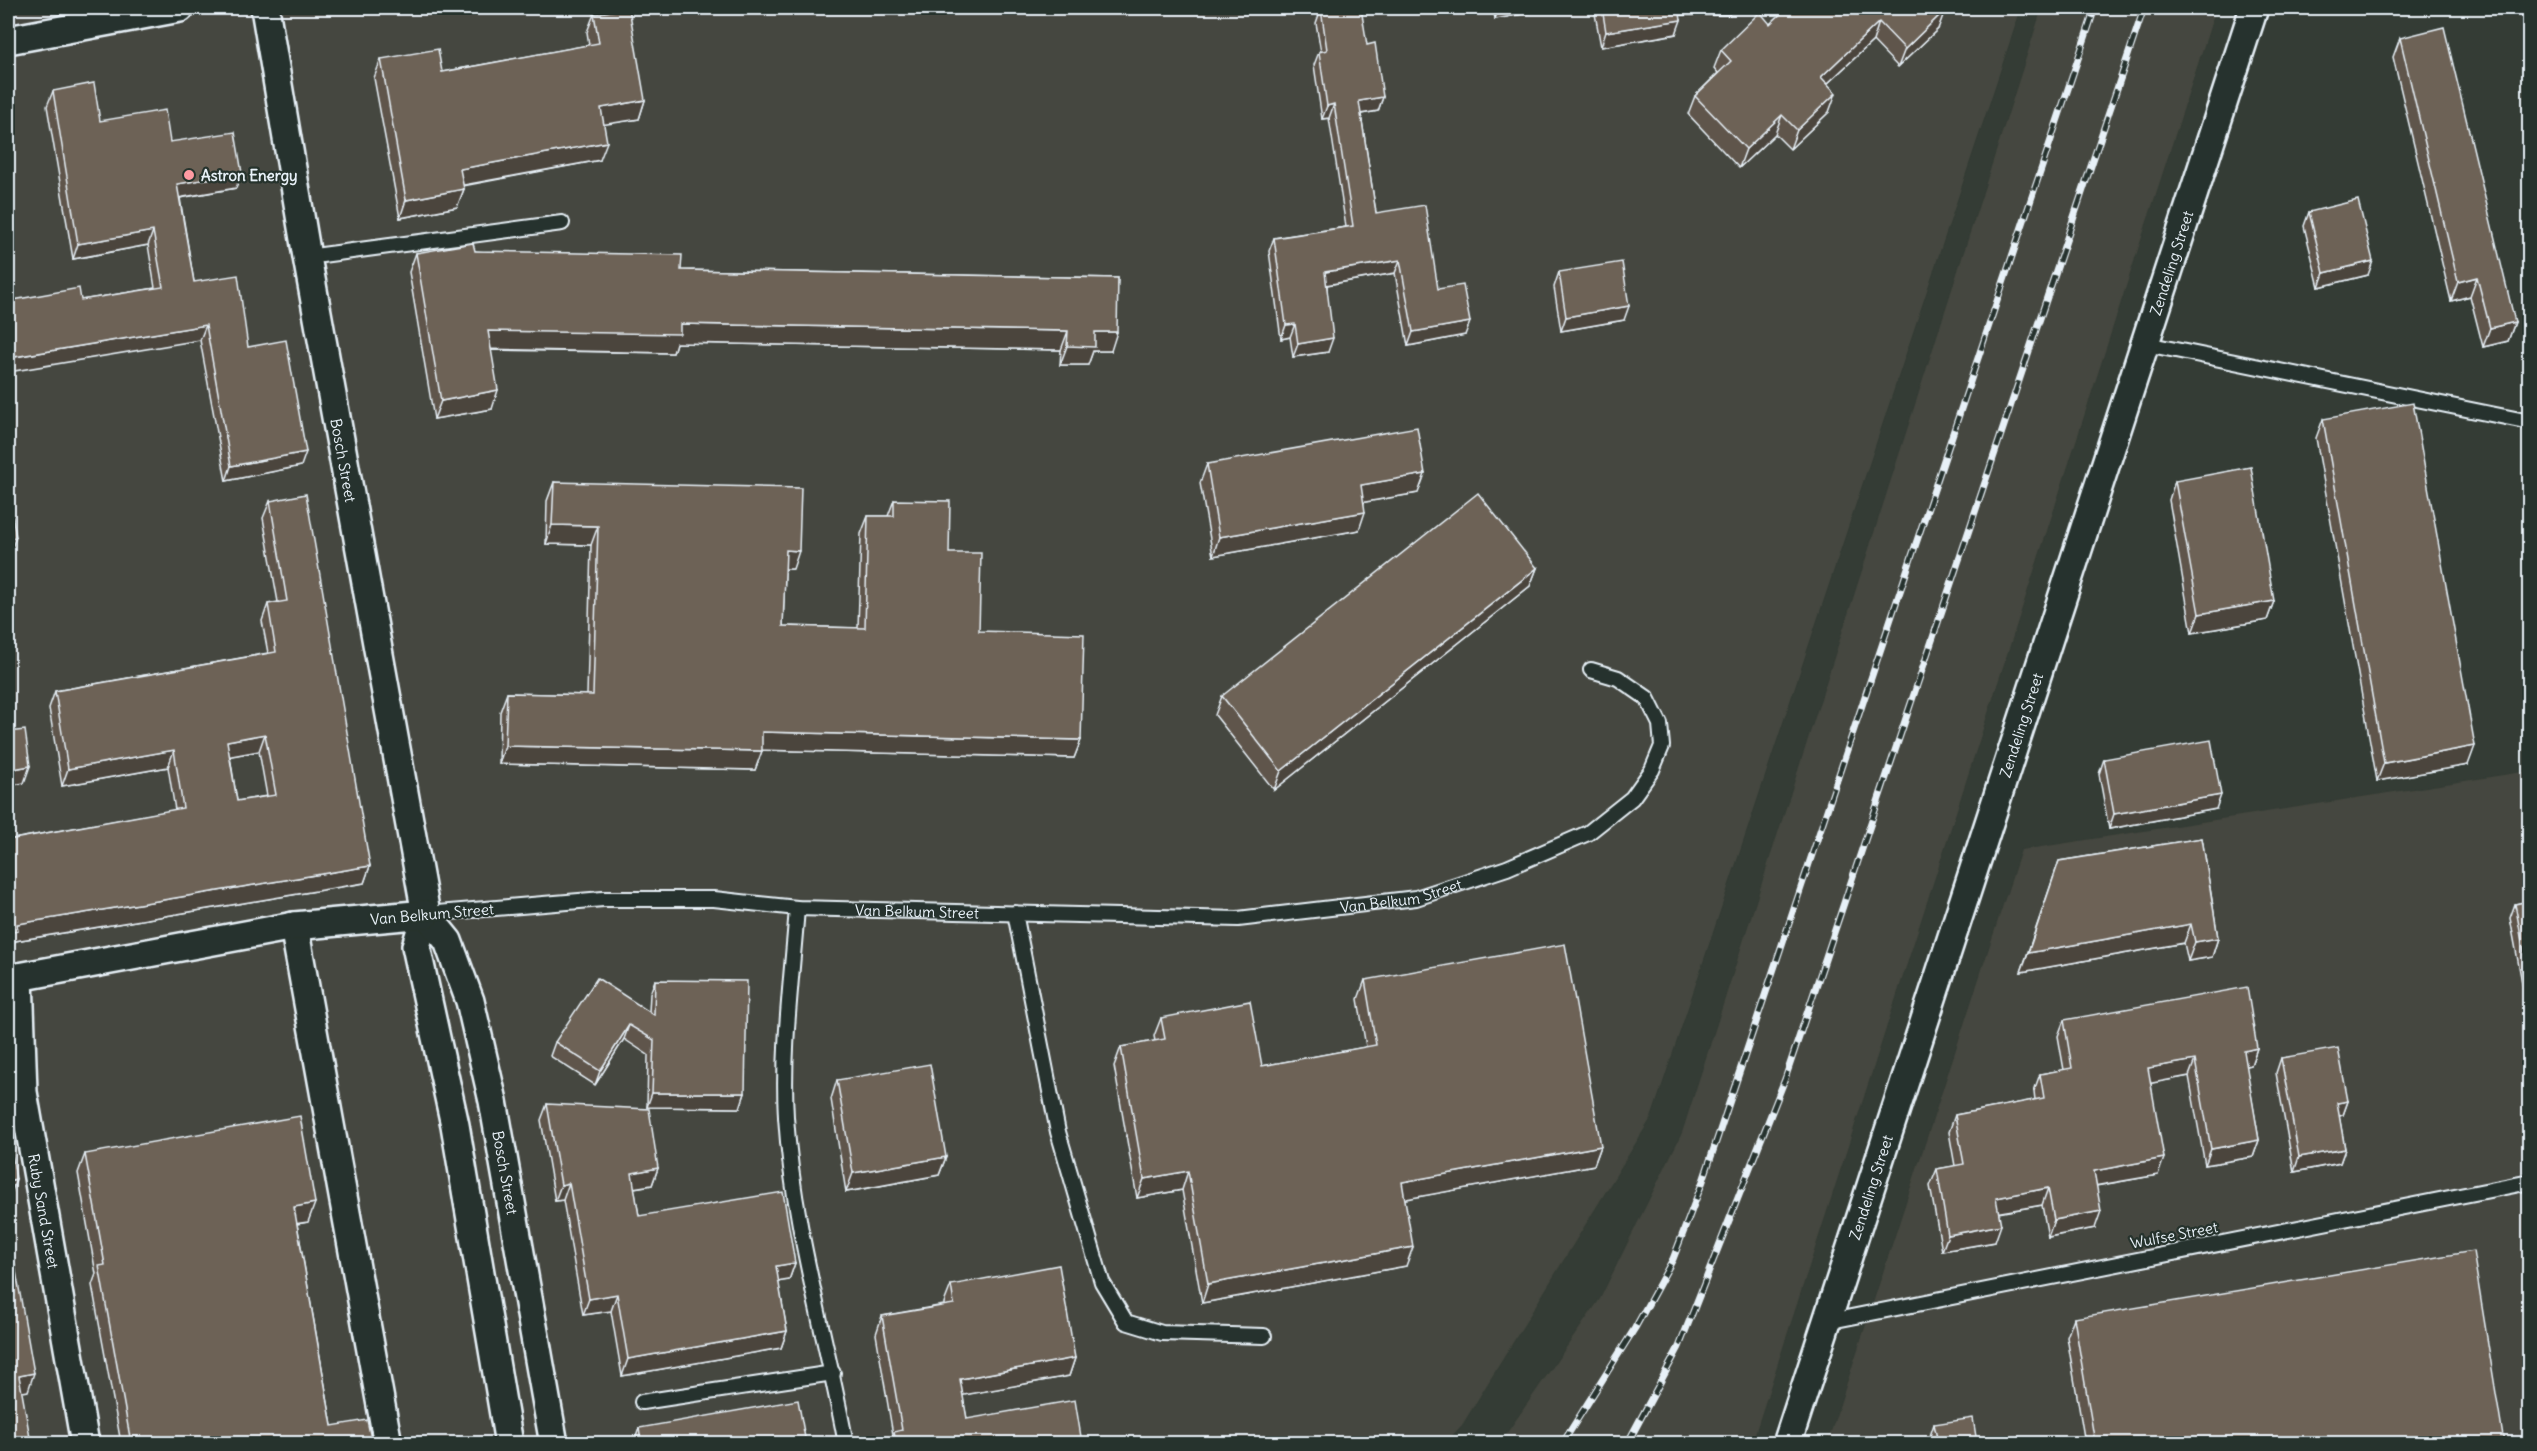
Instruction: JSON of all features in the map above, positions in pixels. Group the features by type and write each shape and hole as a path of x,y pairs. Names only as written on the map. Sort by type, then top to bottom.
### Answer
{"street":[{"path":"8,40 180,8"},
{"name":"Bosch Street","path":"265,8 307,258 426,914 416,946 455,1125 509,1443"},
{"name":"Zendeling Street","path":"1787,1443 2254,8"},
{"name":"Bosch Street","path":"426,914 448,941 472,1012 494,1101 554,1443"},
{"name":"Van Belkum Street","path":"13,978 294,926 426,914"},
{"path":"294,926 388,1443"},
{"name":"Ruby Sand Street","path":"13,978 24,1092 85,1443"}],"lane":[{"path":"307,258 562,223"},
{"path":"2146,344 2529,422"},
{"name":"Van Belkum Street","path":"426,914 603,899 714,898 797,908 1238,919 1416,898 1507,868 1588,833 1632,798 1652,770 1662,746 1660,724 1647,698 1618,678 1592,670"},
{"path":"797,908 786,1060 786,1115 793,1187 846,1443"},
{"path":"1015,913 1058,1132 1102,1282 1126,1322 1162,1333 1264,1336"},
{"name":"Wulfse Street","path":"1826,1322 2529,1182"},
{"path":"642,1402 833,1373"}],"shaded area":[{"path":"8,8 2021,8 1651,1118 1462,1425 1444,1444 8,1443"},
{"path":"2042,8 2216,8 1752,1443 1500,1443 1600,1299 1682,1133"},
{"path":"2529,771 2529,1443 1827,1444 2021,850"}],"building":[{"path":"629,8 645,100 601,108 607,142 460,169 464,189 406,200 381,59 438,49 442,72 599,43 594,14"},
{"path":"1361,8 1367,45 1375,43 1383,97 1359,101 1376,213 1425,205 1438,289 1463,285 1470,322 1413,332 1400,260 1325,272 1333,338 1298,344 1295,324 1286,325 1274,238 1353,226 1334,104 1327,106 1319,52 1327,50 1321,9"},
{"path":"1602,8 1679,8 1681,20 1606,32"},
{"path":"1787,8 1942,8 1945,10 1905,49 1879,22 1821,77 1836,93 1797,130 1782,115 1746,149 1695,96 1731,61 1721,50 1760,12 1770,24"},
{"path":"2444,27 2515,322 2490,328 2477,277 2458,282 2400,38"},
{"path":"94,83 100,121 165,110 170,142 235,132 242,173 177,184 194,282 238,275 248,347 286,340 306,452 231,466 206,325 8,358 8,301 79,288 81,300 163,287 153,231 78,244 53,91"},
{"path":"2358,200 2373,261 2324,273 2309,212"},
{"path":"473,243 475,251 682,255 681,270 1118,278 1117,332 1095,332 1095,347 1067,346 1068,331 680,324 680,334 488,331 498,390 441,401 416,253"},
{"path":"1622,262 1629,306 1566,317 1559,272"},
{"path":"2413,403 2475,746 2384,763 2323,419"},
{"path":"8,410 11,429 8,430"},
{"path":"1417,427 1425,474 1361,485 1365,512 1219,537 1207,464"},
{"path":"2251,467 2274,601 2199,614 2175,481"},
{"path":"554,482 801,488 799,551 786,550 783,626 865,628 868,516 894,516 894,500 950,501 949,553 981,553 979,631 1084,634 1081,740 762,732 762,751 505,746 507,693 593,695 598,526 552,525"},
{"path":"1478,493 1537,568 1281,771 1222,696"},
{"path":"306,494 370,866 17,924 18,931 8,933 8,840 183,808 174,750 68,769 55,691 276,652 268,604 287,601 270,501","holes":["265,734 276,795 237,801 227,741"]},
{"path":"8,508 11,508 16,537 8,539"},
{"path":"25,730 30,766 8,770 8,732"},
{"path":"2211,740 2221,795 2114,814 2104,759"},
{"path":"2202,838 2218,938 2195,942 2191,924 2028,953 2059,861"},
{"path":"2529,901 2529,979 2515,904"},
{"path":"1565,944 1601,1146 1402,1182 1413,1247 1208,1284 1188,1171 1144,1179 1121,1047 1165,1039 1161,1018 1250,1001 1262,1066 1376,1045 1365,980"},
{"path":"597,978 654,1015 655,980 747,981 745,1093 652,1093 654,1040 629,1025 600,1071 555,1042"},
{"path":"2247,987 2257,1048 2244,1051 2259,1140 2211,1149 2195,1060 2148,1068 2164,1158 2094,1171 2101,1211 2054,1220 2048,1188 1996,1198 2001,1225 1948,1235 1937,1169 1964,1164 1955,1115 2044,1098 2040,1074 2072,1068 2064,1020"},
{"path":"2338,1048 2348,1101 2337,1103 2345,1149 2299,1157 2281,1058"},
{"path":"930,1064 946,1157 853,1173 837,1080"},
{"path":"547,1104 649,1109 658,1168 632,1173 639,1216 783,1192 795,1263 776,1266 787,1331 628,1359 617,1294 589,1299 569,1183 561,1185"},
{"path":"300,1116 315,1203 294,1207 332,1426 367,1420 372,1443 131,1443 99,1266 105,1265 85,1154"},
{"path":"8,1127 16,1179 8,1181"},
{"path":"8,1226 34,1373 19,1376 31,1443 8,1443"},
{"path":"2473,1251 2504,1443 2095,1443 2074,1318"},
{"path":"1059,1265 1075,1358 960,1379 967,1419 1075,1400 1082,1443 896,1443 894,1432 902,1430 882,1316 954,1304 951,1285"},
{"path":"798,1400 806,1443 641,1443 639,1428"},
{"path":"1973,1418 1977,1443 1938,1443 1934,1424"}],"railway":[{"path":"1562,1444 1635,1328 1673,1259 1703,1181 2095,8"},
{"path":"1627,1444 1679,1347 1785,1079 2144,8"}],"place":[{"name":"Astron Energy","path":"189,175"}]}
